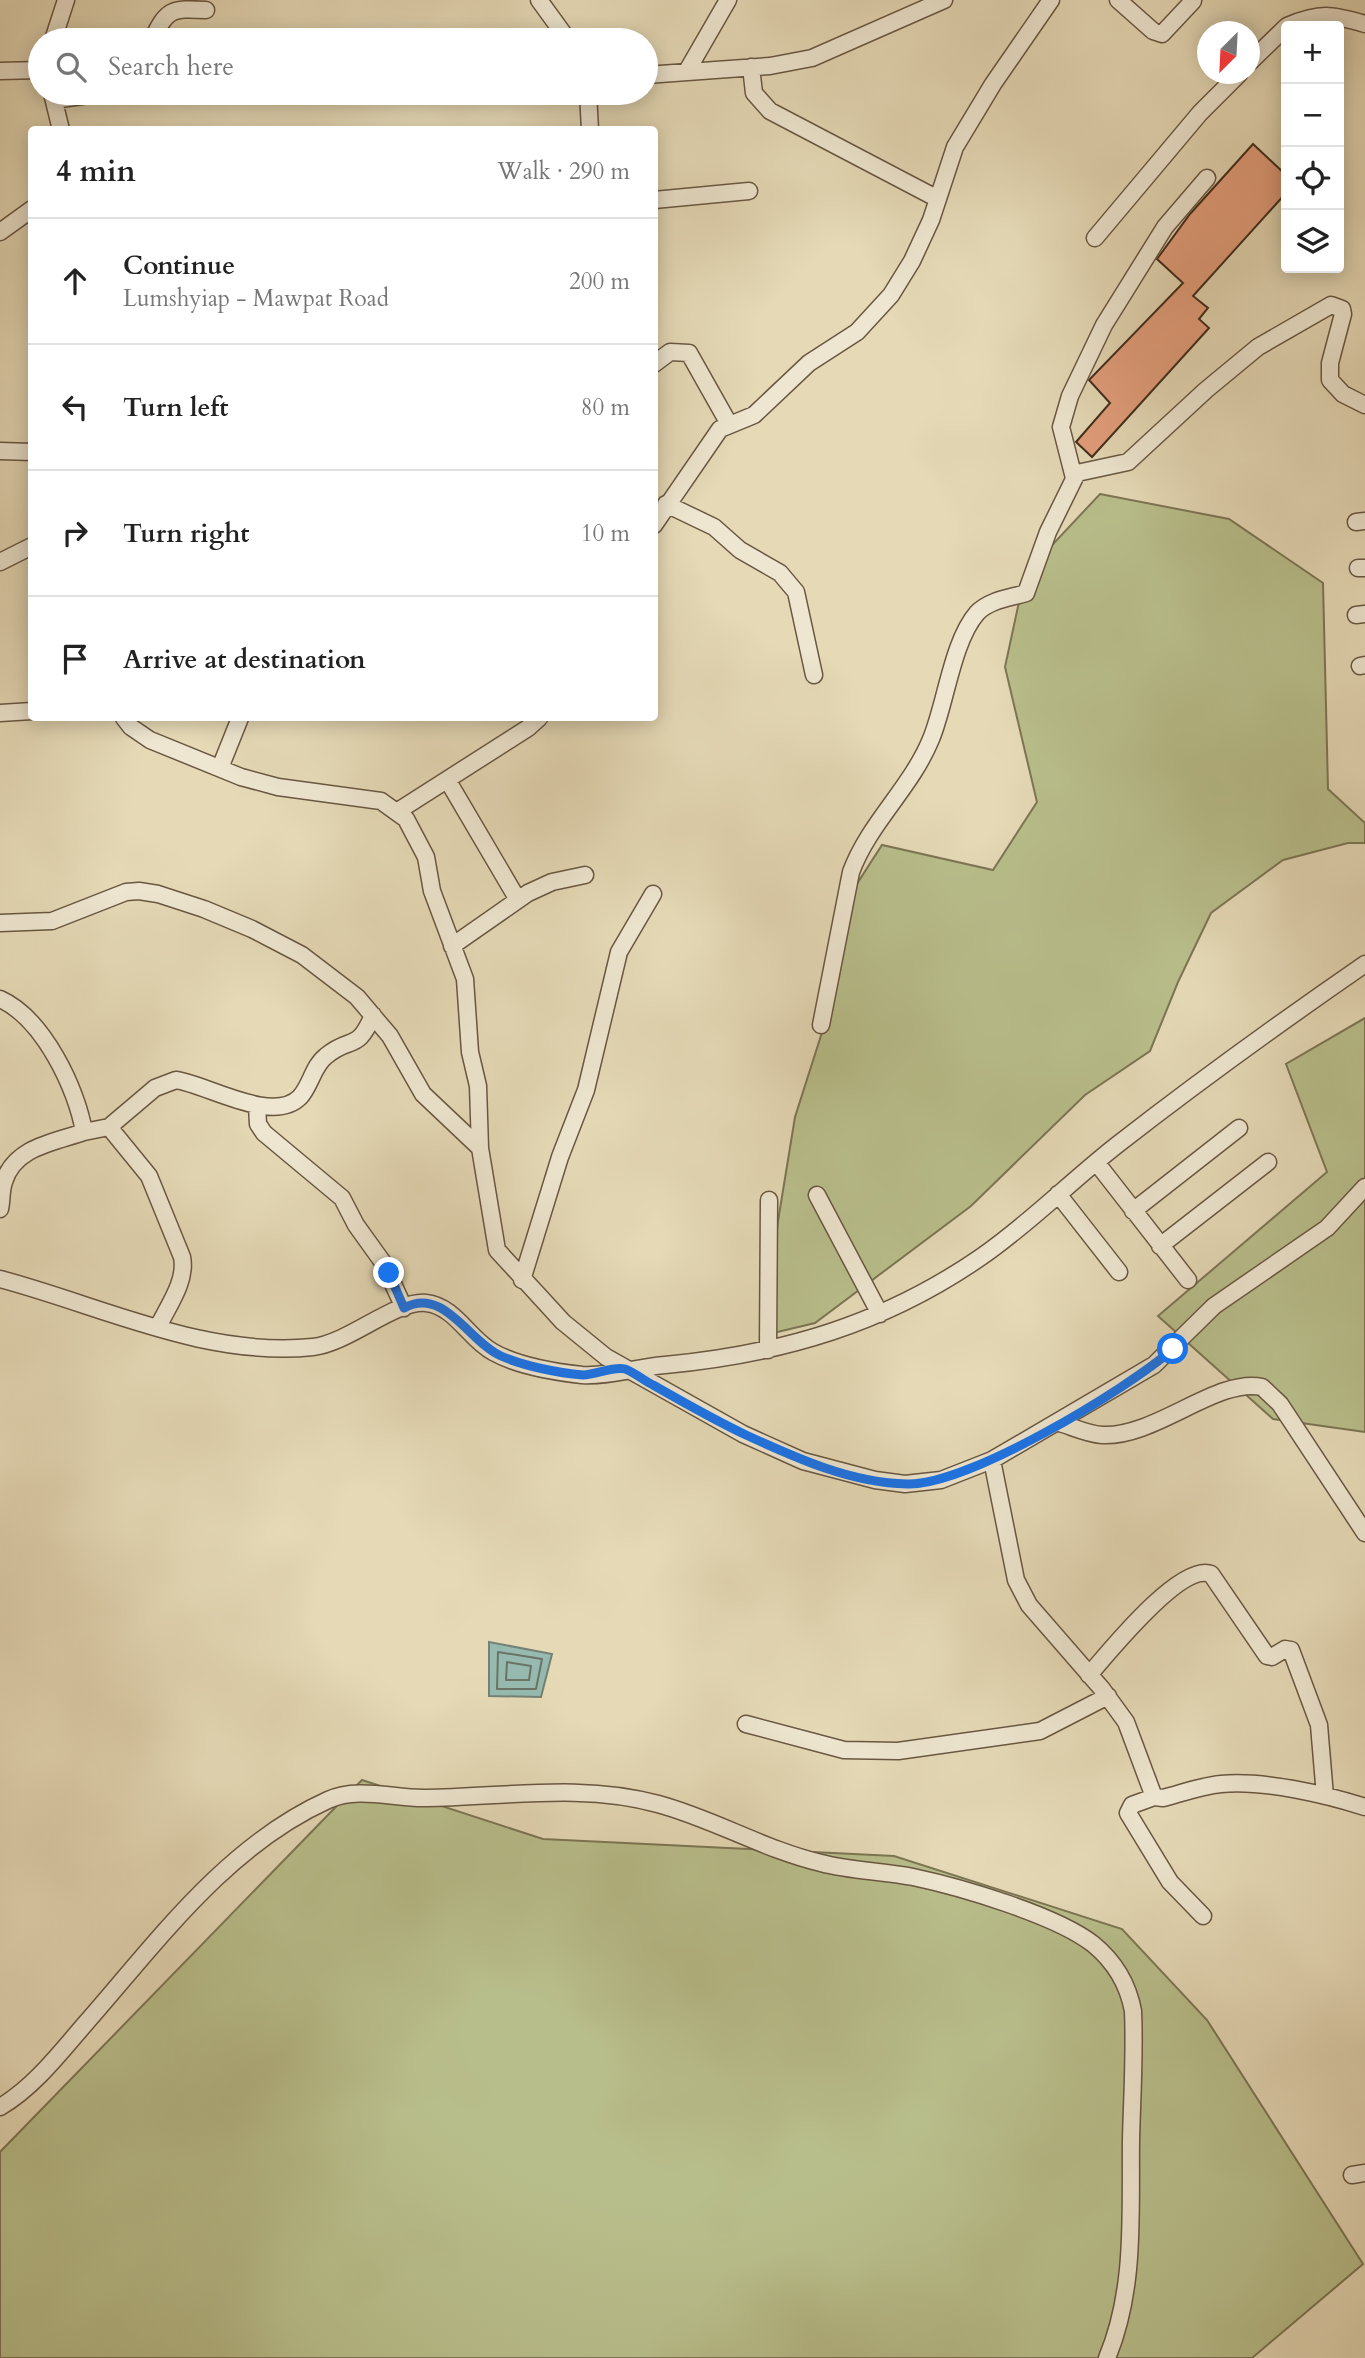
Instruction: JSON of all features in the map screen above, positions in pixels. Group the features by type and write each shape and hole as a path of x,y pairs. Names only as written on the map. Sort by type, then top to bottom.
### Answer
{"street":[{"path":"57,28 66,0"},
{"path":"539,0 559,28"},
{"path":"687,71 728,0"},
{"path":"658,74 751,67 812,58 944,0"},
{"path":"658,518 720,429 754,415 809,363 870,320 912,261 938,199 955,147 993,84 1051,0"},
{"path":"1118,0 1153,31 1162,34 1193,1"},
{"path":"158,28 166,14 178,9 206,10"},
{"path":"1299,21 1314,15 1339,17 1365,24"},
{"path":"1260,52 1281,32"},
{"path":"751,67 754,93 770,111 938,199"},
{"path":"0,71 28,70"},
{"path":"1095,238 1200,113 1229,84"},
{"path":"55,105 60,126"},
{"path":"589,105 590,126"},
{"path":"1074,478 1061,426 1070,396 1104,325 1165,227 1207,177"},
{"path":"658,200 749,191"},
{"path":"0,232 28,212"},
{"path":"821,1025 850,872 858,852 906,787 931,740 960,649 974,618 985,606 1026,593 1029,589 1048,532 1074,478 1082,470 1114,467 1128,462 1206,390 1258,347 1331,305 1342,309 1343,314 1330,363 1330,380 1343,394 1365,405"},
{"path":"658,361 670,352 689,353 729,424"},
{"path":"0,451 28,452"},
{"path":"666,504 714,527 740,550 789,581 796,592 814,676"},
{"path":"0,562 28,549"},
{"path":"0,713 28,711"},
{"path":"126,721 150,740 220,768 278,787 381,801 398,811 426,857 432,891 465,979 470,1052 478,1086 480,1148 497,1250 563,1322 624,1369 743,1434 831,1470 875,1480 922,1484 965,1472 992,1460 1154,1365 1214,1306 1317,1236 1354,1203 1365,1187"},
{"path":"220,768 239,721"},
{"path":"398,811 448,781 535,721"},
{"path":"448,781 518,900"},
{"path":"452,946 518,900 552,882 585,875"},
{"path":"0,923 40,923 126,892 158,894 204,909 282,943 357,997 390,1036 423,1094 480,1148"},
{"path":"522,1280 560,1157 586,1090 619,952 653,894"},
{"path":"0,1279 209,1341 282,1348 317,1346 336,1341 420,1303 441,1308 489,1350 514,1361 582,1375 768,1350 811,1341 880,1314 980,1258 1096,1162 1227,1061 1365,964"},
{"path":"0,999 26,1016 76,1093 84,1132"},
{"path":"0,1209 4,1182 18,1159 27,1151 84,1132 109,1127 155,1088 176,1080 257,1106 294,1102 327,1055 360,1040 373,1016"},
{"path":"257,1106 258,1124 264,1133 342,1198 356,1225 384,1264 404,1308"},
{"path":"109,1127 149,1176 182,1257 184,1267 181,1279 158,1327"},
{"path":"1133,1211 1238,1128"},
{"path":"1096,1162 1188,1280"},
{"path":"1160,1246 1268,1162"},
{"path":"1058,1194 1119,1272"},
{"path":"817,1195 880,1314"},
{"path":"768,1350 769,1200"},
{"path":"1059,1423 1099,1435 1116,1435 1176,1415 1243,1385 1262,1387 1280,1404 1365,1533"},
{"path":"992,1460 1016,1580 1029,1605 1108,1696 1134,1737 1148,1787 1154,1797"},
{"path":"1089,1675 1145,1611 1195,1574 1211,1574 1267,1656 1272,1657 1285,1648 1292,1650 1319,1725 1325,1796"},
{"path":"746,1724 844,1750 898,1751 1040,1731 1108,1696"},
{"path":"1203,1916 1170,1882 1128,1813 1132,1805 1154,1797 1163,1798 1222,1784 1325,1796 1365,1807"},
{"path":"0,2107 15,2099 46,2067 222,1870 249,1849 329,1799 359,1794 406,1799 567,1792 617,1796 656,1803 695,1815 794,1856 822,1864 912,1877 1022,1911 1073,1931 1095,1945 1117,1969 1128,1988 1133,2011 1130,2228 1123,2306 1107,2358"}],"green space":[{"path":"1100,494 1229,519 1323,583 1328,789 1365,823 1365,843 1348,843 1283,860 1211,913 1178,982 1150,1051 1085,1095 971,1206 815,1323 765,1335 778,1221 795,1117 825,1023 853,890 882,845 993,870 1037,802 1005,667 1025,574"},
{"path":"1365,1018 1365,1432 1273,1419 1158,1316 1327,1172 1286,1064"},
{"path":"362,1780 543,1839 894,1856 1122,1929 1207,2020 1363,2264 1252,2358 0,2358 0,2152"}],"water":[{"path":"489,1642 552,1654 541,1697 489,1696"}],"building":[{"path":"1253,144 1281,170 1281,199 1193,296 1208,308 1199,319 1209,328 1092,457 1076,442 1110,403 1089,380 1183,283 1157,259 1190,214"}],"route":[{"path":"389,1273 404,1308 420,1303 441,1308 452,1315 476,1340 501,1356 582,1375 624,1369 743,1434 803,1461 831,1470 905,1485 941,1480 992,1460 1128,1382 1173,1349"}]}
